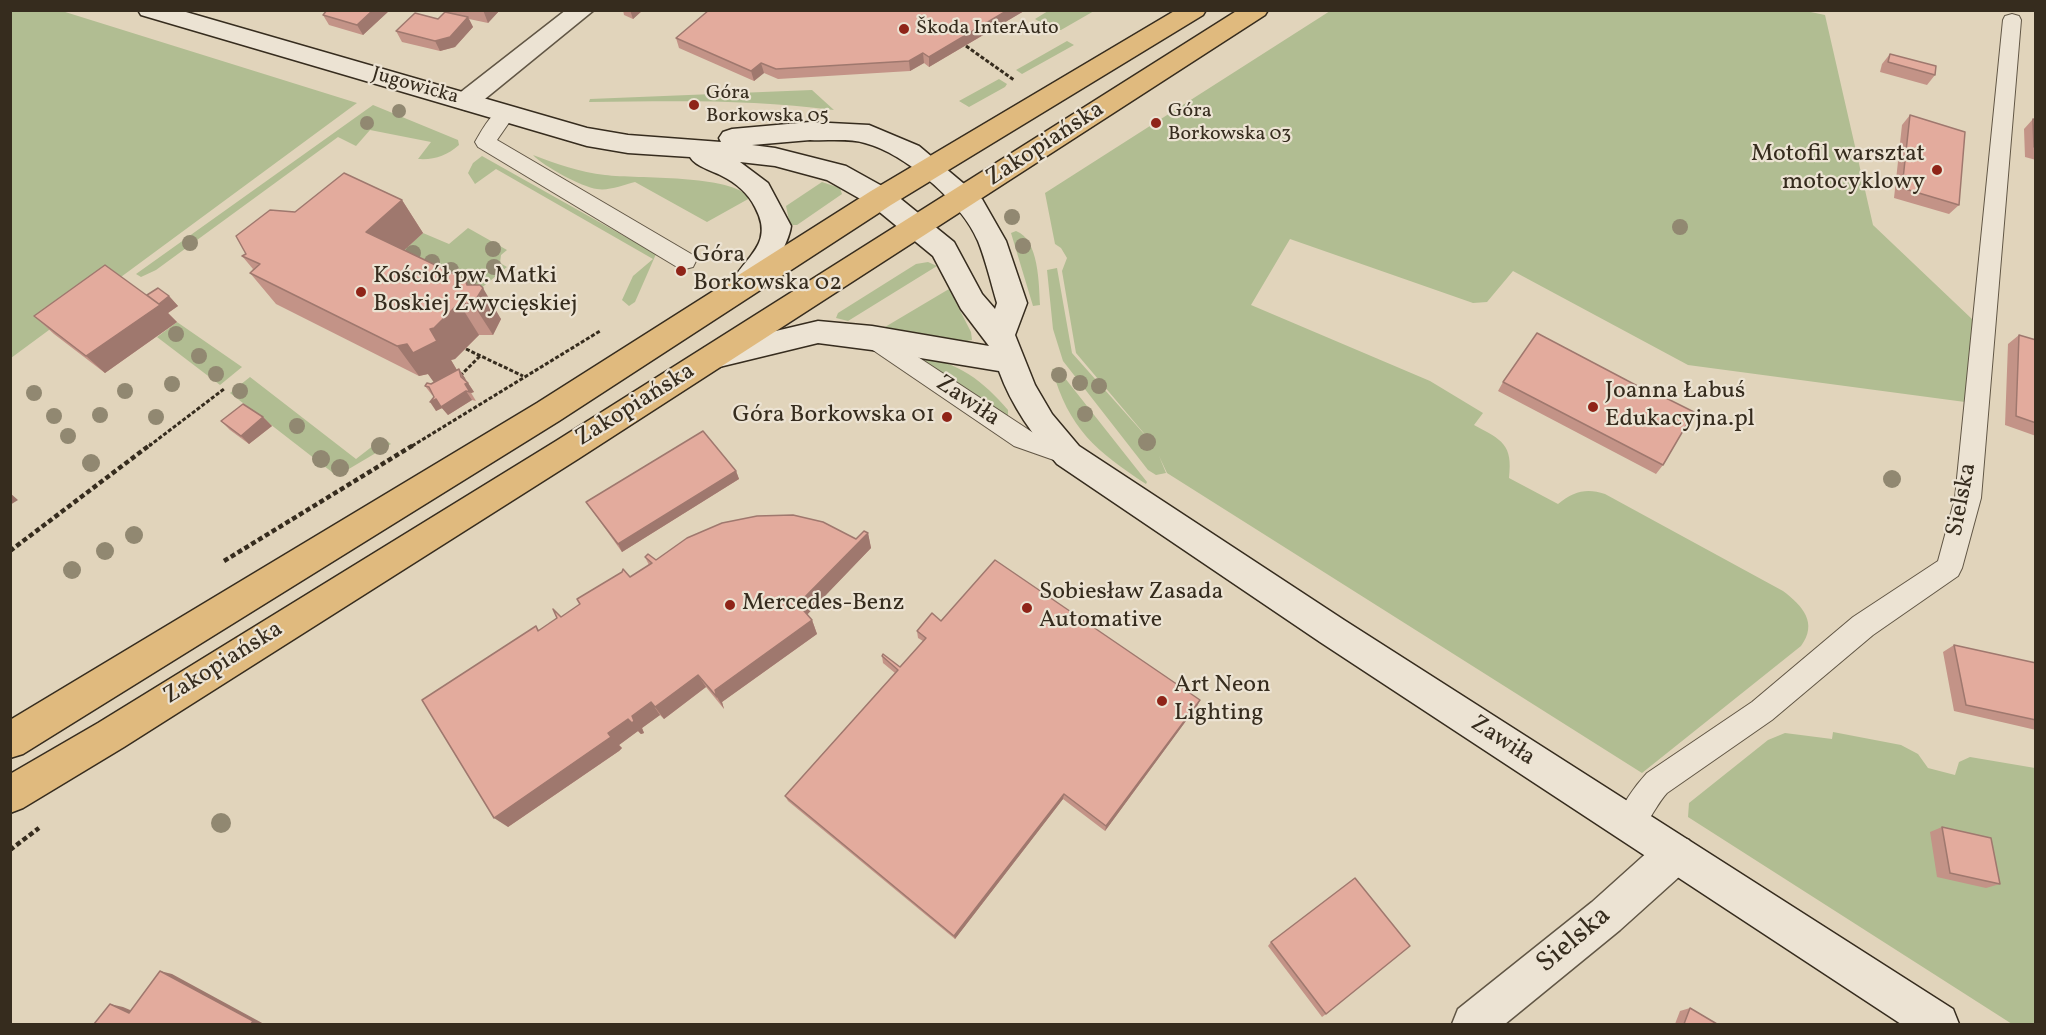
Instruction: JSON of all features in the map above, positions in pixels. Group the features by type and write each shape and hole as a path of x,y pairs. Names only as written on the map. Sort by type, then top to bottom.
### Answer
{"main road":[{"name":"Zakopiańska","path":"10,741 548,412 880,198 1194,10"},
{"name":"Zakopiańska","path":"10,795 111,735 715,356 1256,10"}],"street":[{"name":"Jugowicka","path":"150,10 587,137 628,144 746,152 795,161 836,173 880,198"},
{"path":"466,101 582,10"},
{"name":"Jugowicka","path":"683,147 746,136 810,131 869,134 910,153 963,198"},
{"name":"Jugowicka","path":"683,147 746,176 767,203 777,225 774,239 764,259 744,285"},
{"name":"Zawiła","path":"880,198 944,249 971,301 1005,348 1021,389 1041,423 1068,455 1332,632 1938,1024"},
{"path":"963,198 972,206 992,242 1012,303 1005,348"},
{"name":"Zawiła","path":"715,356 818,332 1005,348"},
{"name":"Sielska","path":"1473,1024 1606,916 1675,854"}],"lane":[{"name":"Sielska","path":"1629,824 1645,796 1657,783 1762,711 1863,626 1949,568 1968,498 2012,20"},
{"path":"505,114 485,142 686,261"},
{"name":"Zawiła","path":"872,338 1023,439 1068,455"}],"path":[{"path":"966,46 1018,83"},
{"path":"223,562 600,331"},
{"path":"466,349 524,377"},
{"path":"450,380 461,375 481,355"},
{"path":"10,551 224,389"}],"green space":[{"path":"11,11 62,11 357,103 11,358"},
{"path":"1048,11 1094,11 1061,30 1051,29 1035,19"},
{"path":"1330,11 1806,11 1825,15 1873,225 1973,320 1965,402 1688,365 1513,271 1487,302 1473,303 1290,239 1251,305 1430,381 1483,413 1474,425 1504,444 1509,457 1509,478 1558,504 1581,492 1592,491 1605,494 1783,591 1802,609 1808,622 1808,630 1801,646 1642,773 1167,473 1159,456 1166,473 1156,475 1148,470 1063,361 1053,329 1047,270 1057,268 1072,353 1153,444 1076,353 1062,271 1067,258 1061,248 1055,244 1045,193"},
{"path":"1067,41 1074,45 1022,74 1016,70"},
{"path":"999,79 1007,84 1005,87 969,107 959,101"},
{"path":"812,90 834,110 742,102 589,102 590,99"},
{"path":"373,105 458,140 459,145 440,156 418,159 431,142 370,130 356,146 338,137 156,270 141,277 136,274"},
{"path":"533,155 596,174 704,181 740,190 750,198 707,222 635,182 597,189 554,170"},
{"path":"482,156 656,254 635,302 629,306 622,300 633,276 653,259 496,169 475,184 468,173 473,163"},
{"path":"822,182 840,188 842,194 797,225 790,225 786,206"},
{"path":"468,228 507,250 501,255 500,263 507,267 474,294 397,256 423,233 449,244"},
{"path":"1016,231 1024,236 1033,253 1038,275 1040,305 1033,306 1011,233"},
{"path":"928,262 937,266 848,321 836,318 838,313 916,264"},
{"path":"949,289 971,332 972,340 885,327"},
{"path":"177,322 242,367 220,385 157,337"},
{"path":"919,358 946,363 969,374 999,400 1008,410 1008,415 1005,416"},
{"path":"1057,368 1147,482 1146,484 1099,449 1076,423 1059,390 1052,369"},
{"path":"250,377 356,459 383,438 391,444 337,476 230,393"},
{"path":"1833,732 1901,745 1918,754 1928,768 1955,775 1959,762 1970,757 2035,768 2035,1024 2012,1024 1688,817 1689,803 1768,740 1785,733 1832,739"}],"building":[{"path":"327,10 373,10 357,25 323,15"},
{"path":"709,10 1008,10 929,57 923,53 909,61 776,69 761,63 751,71 676,38"},
{"path":"445,12 468,17 450,37 435,41 396,31 415,13 438,19"},
{"path":"1890,54 1936,66 1935,75 1888,62"},
{"path":"1910,115 1965,132 1959,205 1902,188"},
{"path":"2033,119 2036,120 2036,147 2034,147"},
{"name":"Kościół pw. Matki Boskiej Zwycięskiej","path":"344,173 402,200 366,232 465,279 467,285 480,285 483,288 473,304 459,303 434,328 430,329 437,341 413,353 407,344 397,346 250,273 260,264 242,256 246,254 236,236 270,210 295,212"},
{"path":"105,265 160,305 86,356 34,316"},
{"path":"158,288 169,296 159,304 147,295"},
{"name":"Joanna Łabuś Edukacyjna.pl","path":"1537,333 1649,392 1650,390 1694,412 1663,465 1503,382"},
{"path":"2019,335 2036,340 2036,423 2016,416"},
{"path":"459,369 461,377 468,383 465,384 470,392 466,391 441,407 436,399 430,402 434,397 429,387 425,386 427,383 431,384"},
{"path":"243,404 263,417 241,436 221,421"},
{"path":"703,431 736,471 618,544 586,502"},
{"path":"793,515 823,522 856,539 864,531 868,533 798,604 812,620 715,690 717,697 698,675 655,707 651,702 632,716 634,721 632,723 628,719 608,733 611,737 494,818 422,700 536,626 538,631 557,618 553,609 561,617 580,604 577,599 622,572 623,569 630,577 652,563 645,557 648,554 656,560 687,538 722,523 757,516"},
{"path":"995,560 1200,700 1106,826 1064,794 954,936 785,796 898,670 882,656 883,654 900,667 926,638 917,631 932,613 941,621"},
{"path":"1954,645 2036,663 2036,720 1966,705"},
{"path":"1942,827 1991,838 2000,884 1950,873"},
{"path":"1355,878 1410,946 1326,1014 1271,942"},
{"path":"160,971 253,1021 251,1024 94,1024 110,1004 129,1013"},
{"path":"1690,1008 1717,1024 1684,1024"}],"place":[{"name":"Škoda InterAuto","path":"904,29"},
{"name":"Góra Borkowska 05","path":"694,105"},
{"name":"Góra Borkowska 03","path":"1156,123"},
{"name":"Motofil warsztat motocyklowy","path":"1937,170"},
{"name":"Góra Borkowska 02","path":"681,271"},
{"name":"Kościół pw. Matki Boskiej Zwycięskiej","path":"361,292"},
{"name":"Joanna Łabuś Edukacyjna.pl","path":"1593,407"},
{"name":"Góra Borkowska 01","path":"947,417"},
{"name":"Mercedes-Benz","path":"730,605"},
{"name":"Sobiesław Zasada Automative","path":"1027,608"},
{"name":"Art Neon Lighting","path":"1162,701"}]}
